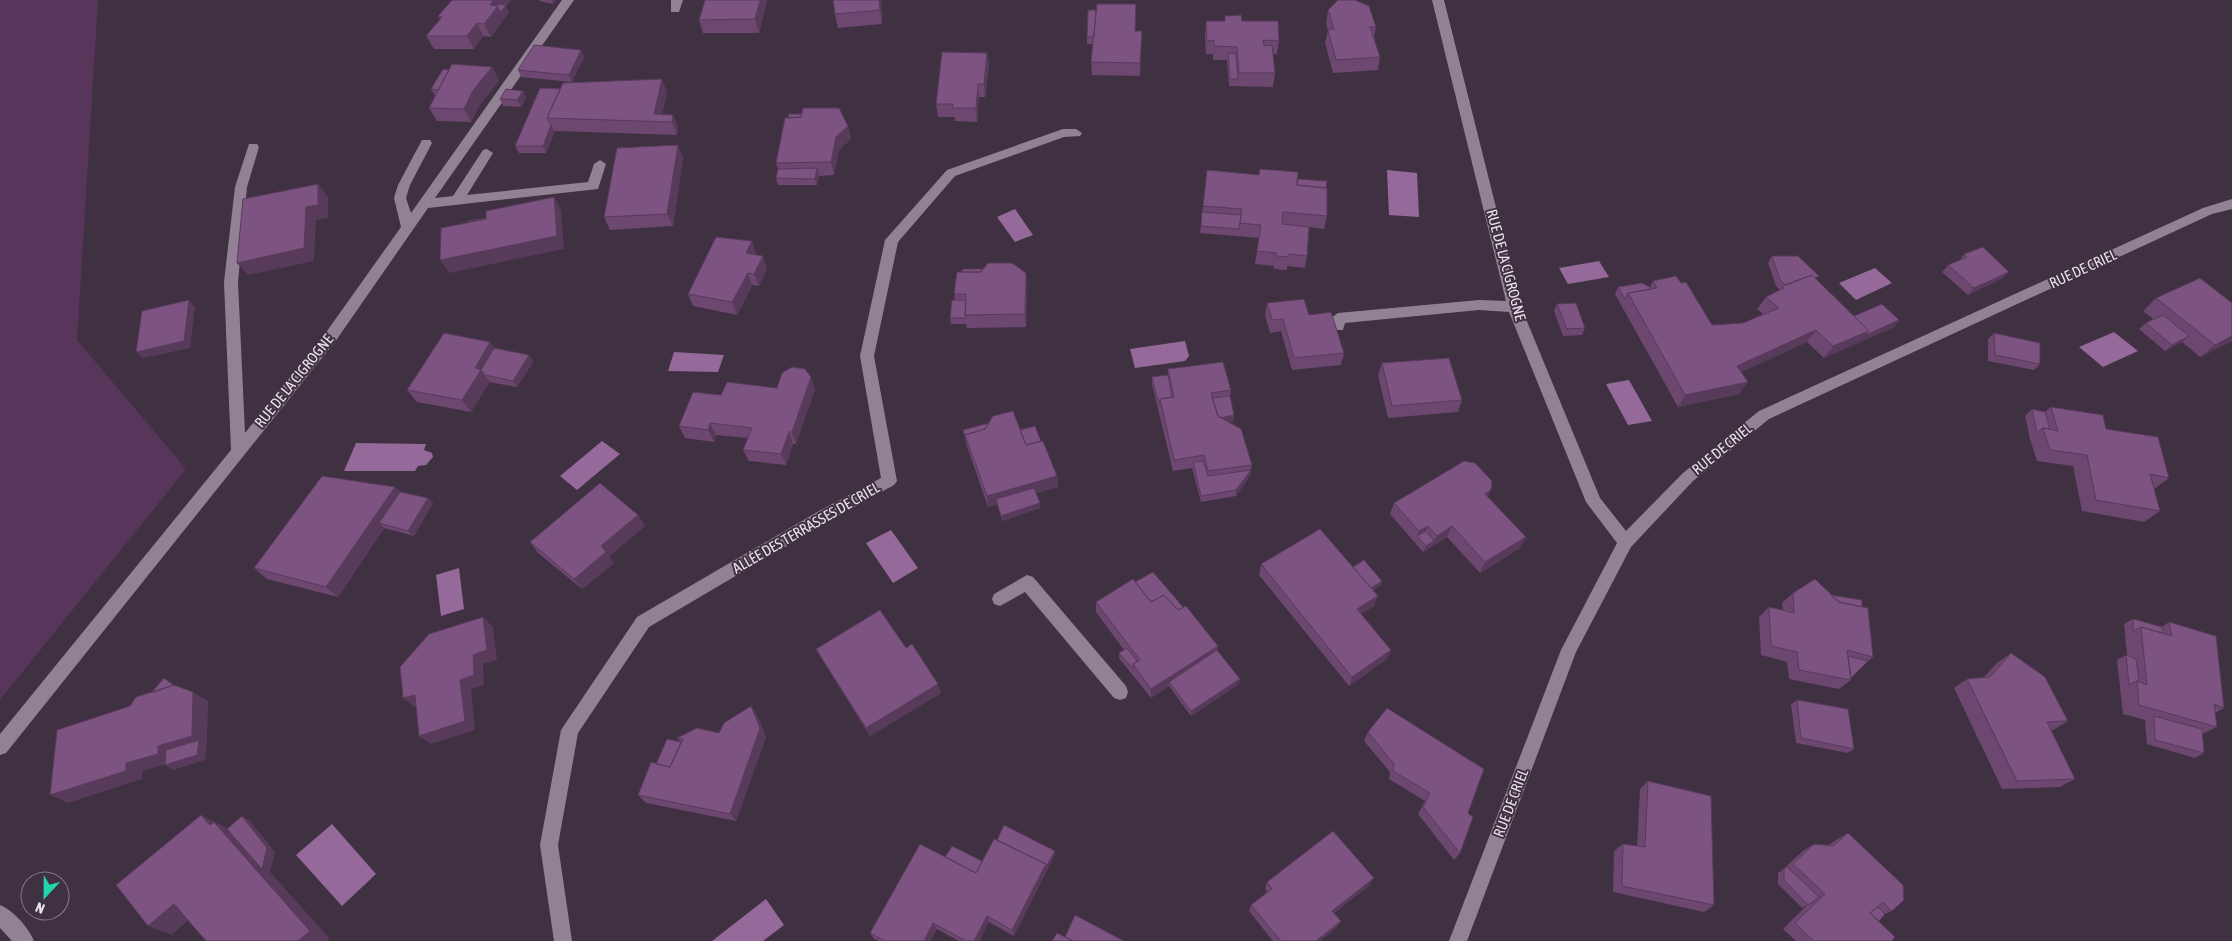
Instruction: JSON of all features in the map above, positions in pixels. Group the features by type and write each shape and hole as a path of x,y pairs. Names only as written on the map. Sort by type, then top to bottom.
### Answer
{"street":[{"name":"RUE DE LA CIGROGNE","path":"0,747 332,335 568,0"},
{"name":"RUE DE LA CIGROGNE","path":"1438,0 1514,307 1594,502 1625,542"},
{"name":"ALLÉE DES TERRASSES DE CRIEL","path":"563,941 549,844 570,730 643,622 824,516 889,482 867,356 892,240 951,173 1063,133 1076,133"},
{"path":"408,227 400,198 404,185 426,143"},
{"path":"238,451 231,282 241,187 253,147"},
{"path":"457,201 487,153"},
{"path":"424,204 593,186 600,164"},
{"name":"RUE DE CRIEL","path":"1458,941 1569,650 1625,542 1688,477 1764,416 2208,211 2232,204"},
{"path":"1338,326 1338,318 1479,305 1514,307"},
{"path":"1000,600 1027,582 1120,692"},
{"path":"0,914 25,941"}],"shaded area":[{"path":"0,0 98,0 77,340 186,469 0,700"},
{"path":"1387,170 1417,173 1419,217 1389,215"},
{"path":"1015,209 1033,235 1015,242 997,217"},
{"path":"1599,261 1609,277 1568,284 1559,268"},
{"path":"1875,268 1892,283 1856,300 1839,283"},
{"path":"2114,332 2138,351 2103,367 2079,347"},
{"path":"1185,341 1189,356 1185,361 1135,368 1130,349"},
{"path":"674,352 724,355 718,372 668,371"},
{"path":"1629,380 1652,421 1628,425 1606,384"},
{"path":"602,441 620,454 577,490 560,476"},
{"path":"356,443 426,444 424,450 432,453 433,457 426,465 418,466 415,471 344,471"},
{"path":"891,530 918,568 893,583 866,543"},
{"path":"459,568 464,609 441,616 436,575"},
{"path":"332,824 376,874 342,906 296,855"},
{"path":"766,899 784,925 763,941 712,941"}],"building":[{"path":"452,0 494,0 490,5 498,6 484,24 477,23 467,36 426,36 442,17 438,16"},
{"path":"705,0 760,0 755,19 699,20"},
{"path":"833,0 879,0 880,10 835,14"},
{"path":"1338,0 1355,0 1369,6 1376,27 1370,27 1380,57 1336,60 1328,30 1334,29 1328,10"},
{"path":"499,4 506,5 501,12 497,6"},
{"path":"1097,4 1136,4 1135,31 1142,31 1140,63 1091,62"},
{"path":"1088,10 1096,10 1094,37 1087,37"},
{"path":"1241,15 1242,21 1278,21 1279,41 1263,40 1264,46 1272,45 1275,73 1239,73 1237,47 1214,46 1214,40 1207,41 1206,21 1225,21 1225,16"},
{"path":"534,45 581,50 569,75 518,70"},
{"path":"942,52 987,53 984,84 978,84 976,108 953,108 953,104 936,104"},
{"path":"1228,53 1236,54 1238,79 1230,79"},
{"path":"452,64 492,67 472,92 464,109 429,108"},
{"path":"443,69 449,70 438,90 431,89"},
{"path":"662,79 654,114 673,115 672,122 547,118 563,83"},
{"path":"540,88 560,89 547,118 551,125 543,146 515,146"},
{"path":"506,89 523,91 517,100 500,99"},
{"path":"803,108 839,108 848,126 836,137 831,162 776,163 785,118 801,117"},
{"path":"789,114 802,114 801,117 788,118"},
{"path":"678,145 667,214 604,217 617,148"},
{"path":"817,168 815,179 776,178 778,169"},
{"path":"1260,169 1298,172 1297,185 1327,188 1327,216 1283,212 1282,224 1309,227 1307,256 1289,254 1289,257 1276,256 1276,253 1257,251 1261,225 1240,223 1242,209 1203,206 1207,170 1259,175"},
{"path":"1297,179 1327,181 1326,188 1297,185"},
{"path":"318,184 318,205 306,207 304,248 237,263 243,199"},
{"path":"554,197 557,236 440,260 441,228 486,219 486,211"},
{"path":"1202,212 1241,215 1239,229 1201,226"},
{"path":"486,219 468,222 468,221"},
{"path":"716,237 752,241 746,253 763,256 754,274 748,273 732,302 688,294"},
{"path":"1983,247 2009,272 1974,288 1948,265 1967,257 1964,254"},
{"path":"1772,256 1798,256 1819,276 1815,278 1812,275 1786,285 1780,280"},
{"path":"988,263 1012,263 1026,273 1025,314 965,315 966,294 954,294 957,272 981,272"},
{"path":"962,269 983,269 981,272 962,272"},
{"path":"1812,275 1869,331 1833,346 1816,330 1737,366 1748,382 1685,395 1628,293 1657,288 1653,281 1676,276 1681,283 1686,282 1712,325 1743,323 1779,308 1766,297 1784,288 1782,286"},
{"path":"2200,278 2232,303 2232,336 2215,345 2156,298"},
{"path":"1642,283 1651,289 1628,293 1625,299 1618,287"},
{"path":"1304,299 1309,315 1331,312 1344,353 1294,358 1283,319 1272,320 1267,303"},
{"path":"189,300 184,341 136,352 142,311"},
{"path":"952,300 966,300 965,318 950,318"},
{"path":"1576,303 1585,328 1567,329 1557,304"},
{"path":"1882,304 1899,320 1864,336 1869,331 1854,316"},
{"path":"2163,315 2189,336 2172,345 2146,323"},
{"path":"444,333 490,342 475,368 481,370 462,400 407,390"},
{"path":"1994,333 2040,343 2040,364 1995,355"},
{"path":"494,348 529,355 513,381 485,375 481,370"},
{"path":"1449,358 1462,400 1392,406 1382,363"},
{"path":"1223,362 1231,390 1211,393 1218,416 1241,429 1252,465 1208,471 1204,455 1174,460 1160,399 1174,397 1168,369"},
{"path":"792,367 805,369 811,377 792,432 789,432 781,454 743,450 752,428 710,423 708,430 679,426 693,392 721,395 727,382 777,388 782,373"},
{"path":"1168,375 1172,397 1160,399 1159,405 1152,377"},
{"path":"1230,396 1234,415 1220,418 1212,398"},
{"path":"2051,407 2103,415 2106,429 2158,437 2169,478 2150,474 2160,511 2096,500 2087,455 2050,450 2043,428 2058,431"},
{"path":"2032,409 2045,412 2050,429 2043,428 2037,433"},
{"path":"1013,411 1026,445 1043,441 1057,476 987,496 965,435 985,429 993,416"},
{"path":"989,423 985,429 965,435 966,440 963,430"},
{"path":"1035,426 1041,441 1026,445 1020,430"},
{"path":"1203,461 1208,476 1251,470 1236,490 1201,496 1193,462"},
{"path":"1464,461 1475,463 1492,481 1491,490 1485,494 1526,537 1485,562 1452,526 1437,536 1428,526 1419,531 1394,503"},
{"path":"322,476 395,487 326,587 254,568"},
{"path":"600,483 638,515 601,546 606,552 574,579 530,542"},
{"path":"1034,488 1040,503 1001,516 996,499"},
{"path":"400,492 428,498 408,531 379,523"},
{"path":"1320,529 1378,596 1357,609 1391,650 1352,677 1261,564"},
{"path":"1426,531 1434,541 1426,546 1417,536"},
{"path":"1364,560 1382,581 1371,588 1353,567"},
{"path":"1153,572 1183,607 1178,610 1164,595 1151,602 1135,582"},
{"path":"1133,579 1151,602 1164,595 1178,610 1186,606 1218,646 1151,689 1133,664 1140,660 1096,602"},
{"path":"1815,579 1839,602 1868,608 1873,657 1847,650 1851,680 1799,670 1797,652 1771,646 1769,607 1794,613 1793,593"},
{"path":"1831,595 1862,600 1862,607 1839,602"},
{"path":"880,610 906,648 912,644 938,684 866,728 816,649"},
{"path":"483,617 487,650 473,655 474,675 460,680 465,721 419,736 415,695 403,698 400,667 429,634"},
{"path":"2133,619 2162,627 2163,633 2141,627 2133,631"},
{"path":"2169,622 2216,636 2224,708 2214,704 2217,727 2139,705 2137,681 2147,685 2141,627 2172,636"},
{"path":"1127,648 1137,661 1133,664 1133,669 1119,653"},
{"path":"1217,650 1240,679 1191,711 1169,682"},
{"path":"2011,653 2045,677 2068,721 2047,722 2075,779 2017,781 1967,679 1990,677"},
{"path":"2126,655 2136,659 2139,681 2129,685"},
{"path":"1848,656 1868,661 1851,678"},
{"path":"164,678 174,685 151,693"},
{"path":"174,685 193,692 192,736 158,746 158,754 126,763 126,771 50,795 57,730 130,706 136,697"},
{"path":"1797,700 1848,709 1854,749 1801,738"},
{"path":"751,706 760,728 730,814 638,795 651,762 670,767 683,739 677,738 697,728 719,733 724,723"},
{"path":"1387,708 1484,769 1468,813 1473,817 1460,853 1423,807 1430,793 1393,771 1394,764 1368,732"},
{"path":"2154,716 2202,729 2204,753 2155,740"},
{"path":"667,739 681,742 670,767 656,764"},
{"path":"199,740 197,755 165,765 166,750"},
{"path":"1648,781 1711,796 1714,905 1622,886 1623,844 1645,847"},
{"path":"201,815 210,825 214,822 310,931 298,941 206,941 174,904 148,926 116,885"},
{"path":"242,816 267,848 262,869 227,829"},
{"path":"1004,825 1055,851 1046,867 1046,864 997,840"},
{"path":"1333,831 1374,878 1332,911 1341,921 1316,941 1281,941 1251,905 1272,889 1267,882"},
{"path":"1848,833 1903,885 1904,900 1892,911 1883,902 1870,913 1895,937 1892,941 1814,941 1795,923 1825,894 1793,864 1814,844 1833,846"},
{"path":"994,839 1046,864 1012,930 987,916 974,941 966,941 933,923 924,941 885,941 870,933 920,844 976,873"},
{"path":"952,846 982,861 976,873 945,857"},
{"path":"1787,867 1819,897 1808,905 1784,880 1784,869"},
{"path":"1878,907 1885,914 1879,921 1870,913"},
{"path":"1075,915 1124,941 1073,941 1065,937"},
{"path":"1057,933 1073,941 1052,941"}]}
